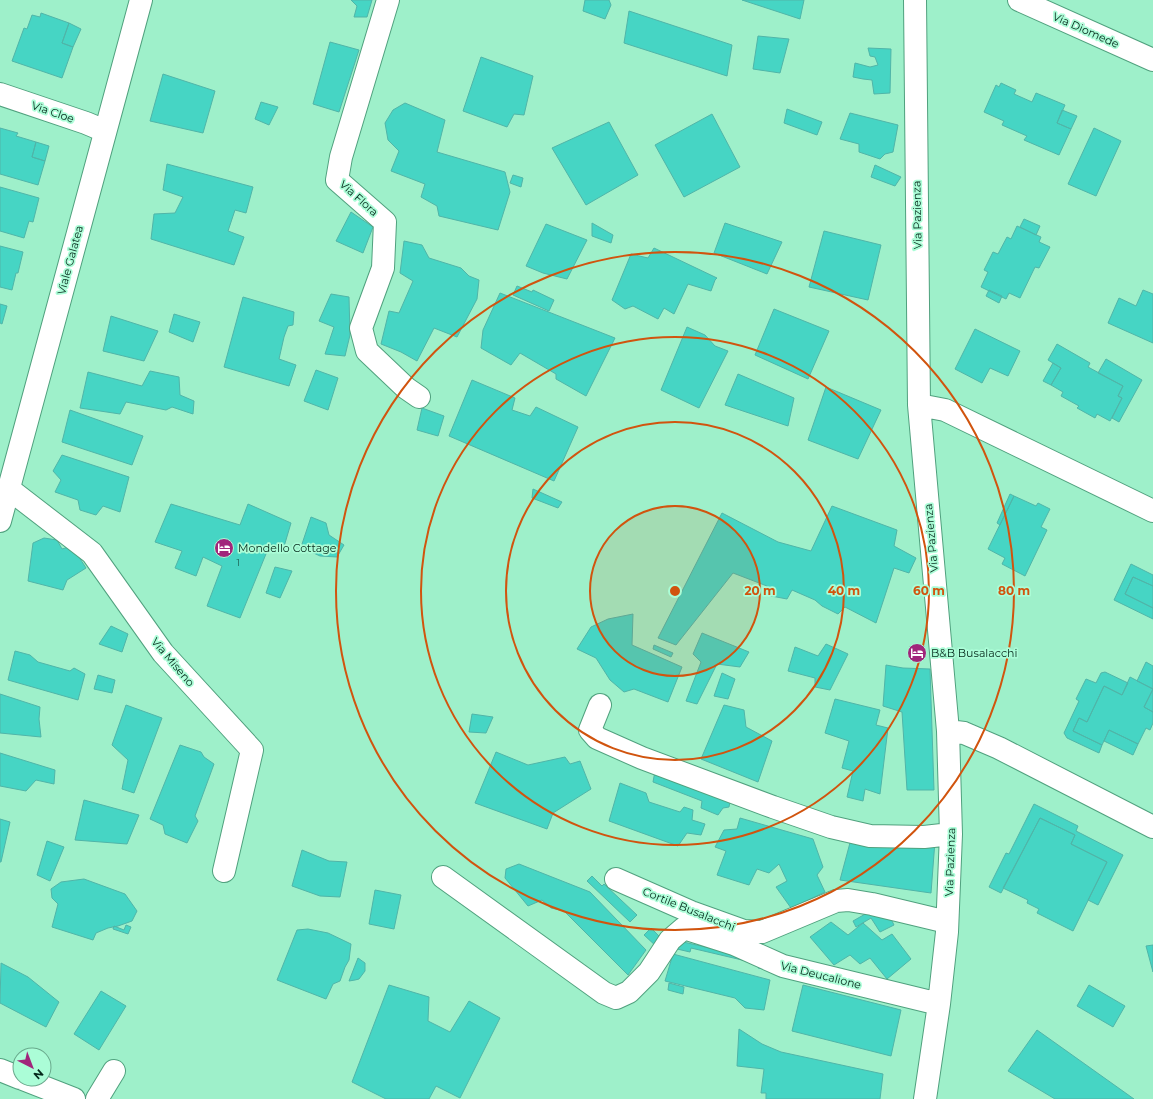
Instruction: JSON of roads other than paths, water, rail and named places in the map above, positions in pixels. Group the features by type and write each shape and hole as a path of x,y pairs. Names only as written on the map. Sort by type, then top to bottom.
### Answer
{"street":[{"name":"Viale Galatea","path":"0,521 105,131 142,0"},
{"name":"Via Flora","path":"388,0 341,157 337,180 385,222 383,268 361,328 368,350 406,388 419,397"},
{"name":"Via Pazienza","path":"915,0 919,404 948,731 951,834 947,922 939,1004 925,1099"},
{"name":"Via Diomede","path":"1019,0 1153,60"},
{"name":"Via Cloe","path":"0,94 86,123 105,131"},
{"path":"919,404 945,410 1153,511"},
{"name":"Via Miseno","path":"9,489 92,553 163,653 252,750 224,871"},
{"path":"600,705 590,730 597,738 642,758 773,807 832,827 870,836 924,837 951,834"},
{"path":"948,731 964,733 999,748 1153,828"},
{"name":"Via Deucalione","path":"443,877 604,993 616,998 629,992 649,972 670,940 684,928 734,944 783,966 939,1004"},
{"name":"Cortile Busalacchi","path":"616,879 691,912 744,931 762,932 836,901 848,900 872,904 947,922"},
{"path":"0,1070 12,1075"},
{"path":"97,1099 114,1072"},
{"path":"44,1087 74,1099"}],"place":[{"name":"Mondello Cottage","path":"224,548"},
{"name":"B&B Busalacchi","path":"917,653"}]}
